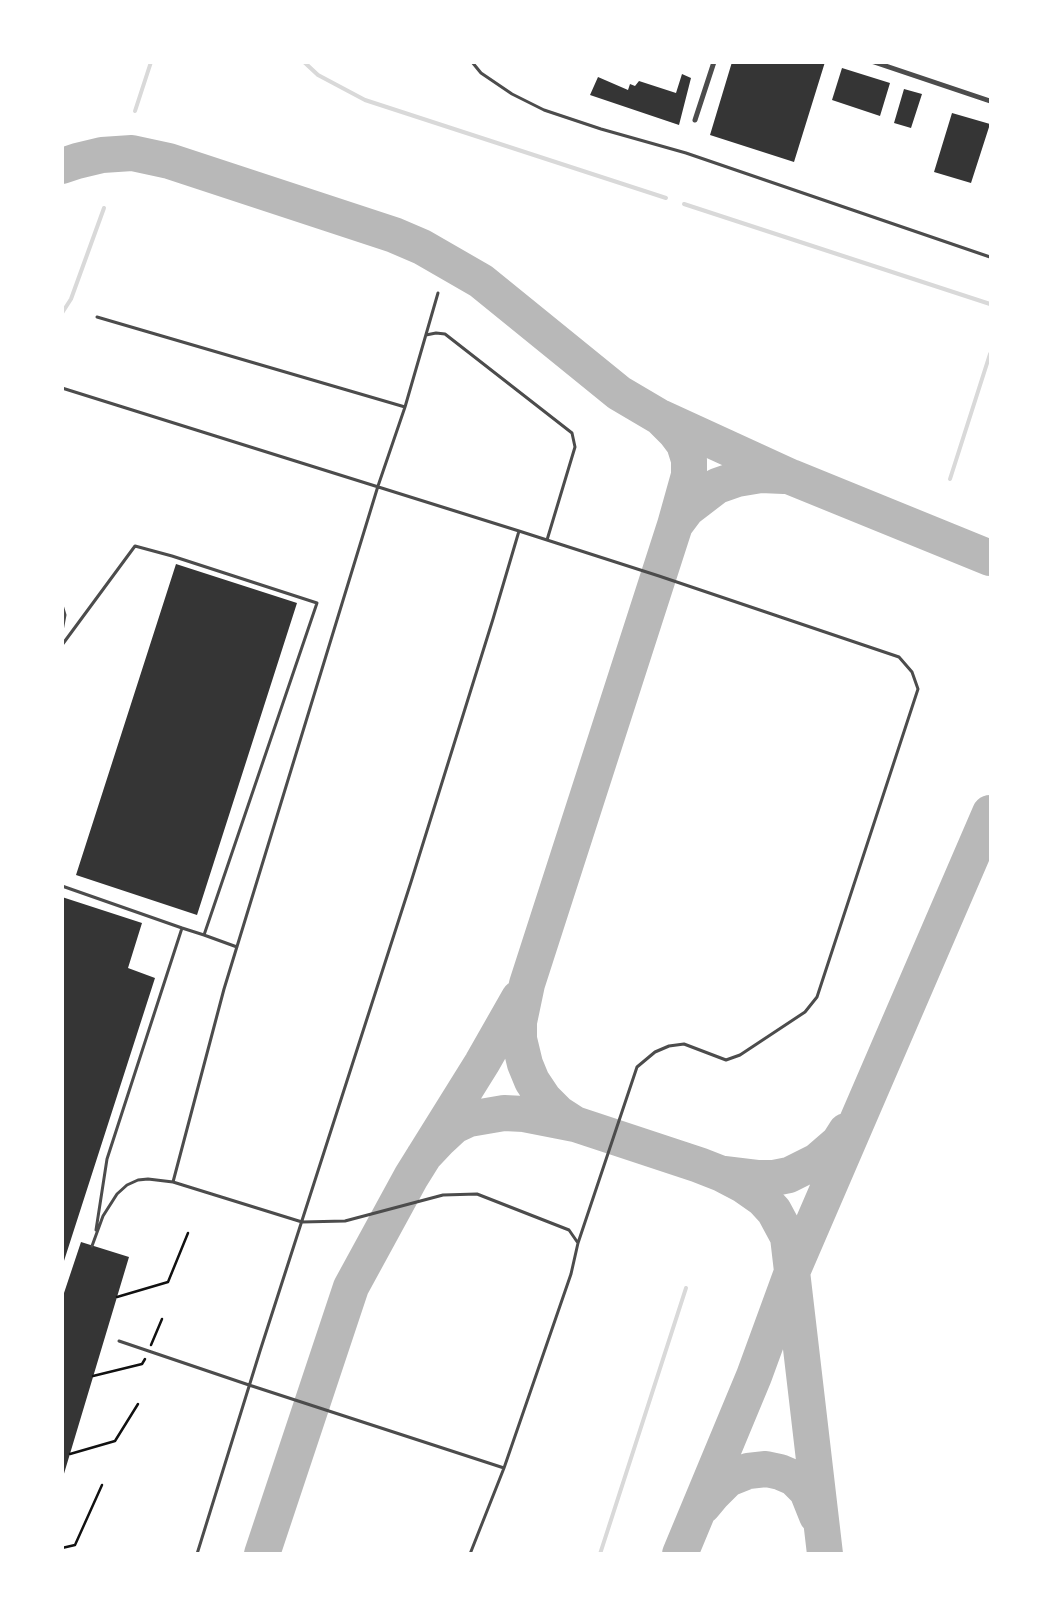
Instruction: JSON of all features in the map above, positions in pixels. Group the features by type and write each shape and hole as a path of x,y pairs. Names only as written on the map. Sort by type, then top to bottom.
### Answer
{"street":[{"path":"695,120 714,62"},
{"path":"874,62 990,101"}],"lane":[{"path":"472,62 482,73 512,94 544,110 686,153 990,256"},
{"path":"173,1182 224,989 378,486 405,406 438,293"},
{"path":"97,317 405,406"},
{"path":"426,335 445,334 572,434 575,447 547,540"},
{"path":"62,388 547,540 899,657 912,672 918,689 817,997 806,1012 740,1055 726,1060 684,1044 669,1046 655,1052 637,1067 578,1243 571,1274 504,1468 470,1554"},
{"path":"197,1554 519,532"},
{"path":"62,645 135,546 172,556 316,603 204,935"},
{"path":"62,605 65,615 62,631"},
{"path":"62,886 237,947"},
{"path":"182,928 107,1159 103,1176 99,1215 92,1246 103,1216 117,1194 127,1185 138,1180 148,1179 173,1182 302,1222 346,1221 443,1196 477,1194 569,1230 578,1243"},
{"path":"120,1341 504,1468"}],"path":[{"path":"117,1297 168,1282 188,1233"},
{"path":"70,1454 115,1441 138,1404"},
{"path":"62,1548 75,1545 102,1485"}],"building":[{"path":"732,62 825,62 794,162 710,135"},
{"path":"842,68 890,83 880,116 832,100"},
{"path":"682,74 691,78 679,125 590,95 598,77 628,90 630,84 635,86 639,81 676,93"},
{"path":"904,89 922,94 911,128 894,123"},
{"path":"952,113 990,124 971,183 934,172"},
{"path":"176,564 297,603 197,915 76,875"},
{"path":"62,897 142,923 128,968 155,978 63,1264"},
{"path":"81,1242 129,1257 63,1477 62,1299"}],"waterway":[{"path":"135,111 151,62"},
{"path":"304,62 318,75 365,100 666,198"},
{"path":"684,204 990,304"},
{"path":"62,313 71,299 104,208"},
{"path":"950,479 990,354"},
{"path":"600,1554 686,1288"}],"taxiway":[{"path":"62,166 102,155 132,153 169,161 394,235 422,247 481,281 619,393 658,416 791,477 990,558"},
{"path":"661,418 684,444 689,460 689,475 675,525 687,509 717,486 737,479 761,475 784,476"},
{"path":"575,1124 558,1113 544,1099 532,1081 525,1064 519,1039 519,1022 527,984 675,525"},
{"path":"680,1554 754,1376 792,1272 990,813"},
{"path":"262,1554 351,1287 411,1177 482,1063 519,998"},
{"path":"424,1156 454,1126 469,1119 504,1113 524,1114 575,1124 699,1165 743,1185 763,1199 774,1211 788,1237 825,1554"},
{"path":"726,1174 759,1178 789,1175 817,1161 839,1142 846,1131"},
{"path":"703,1506 728,1479 748,1471 766,1469 794,1478 807,1491 817,1516"}]}
